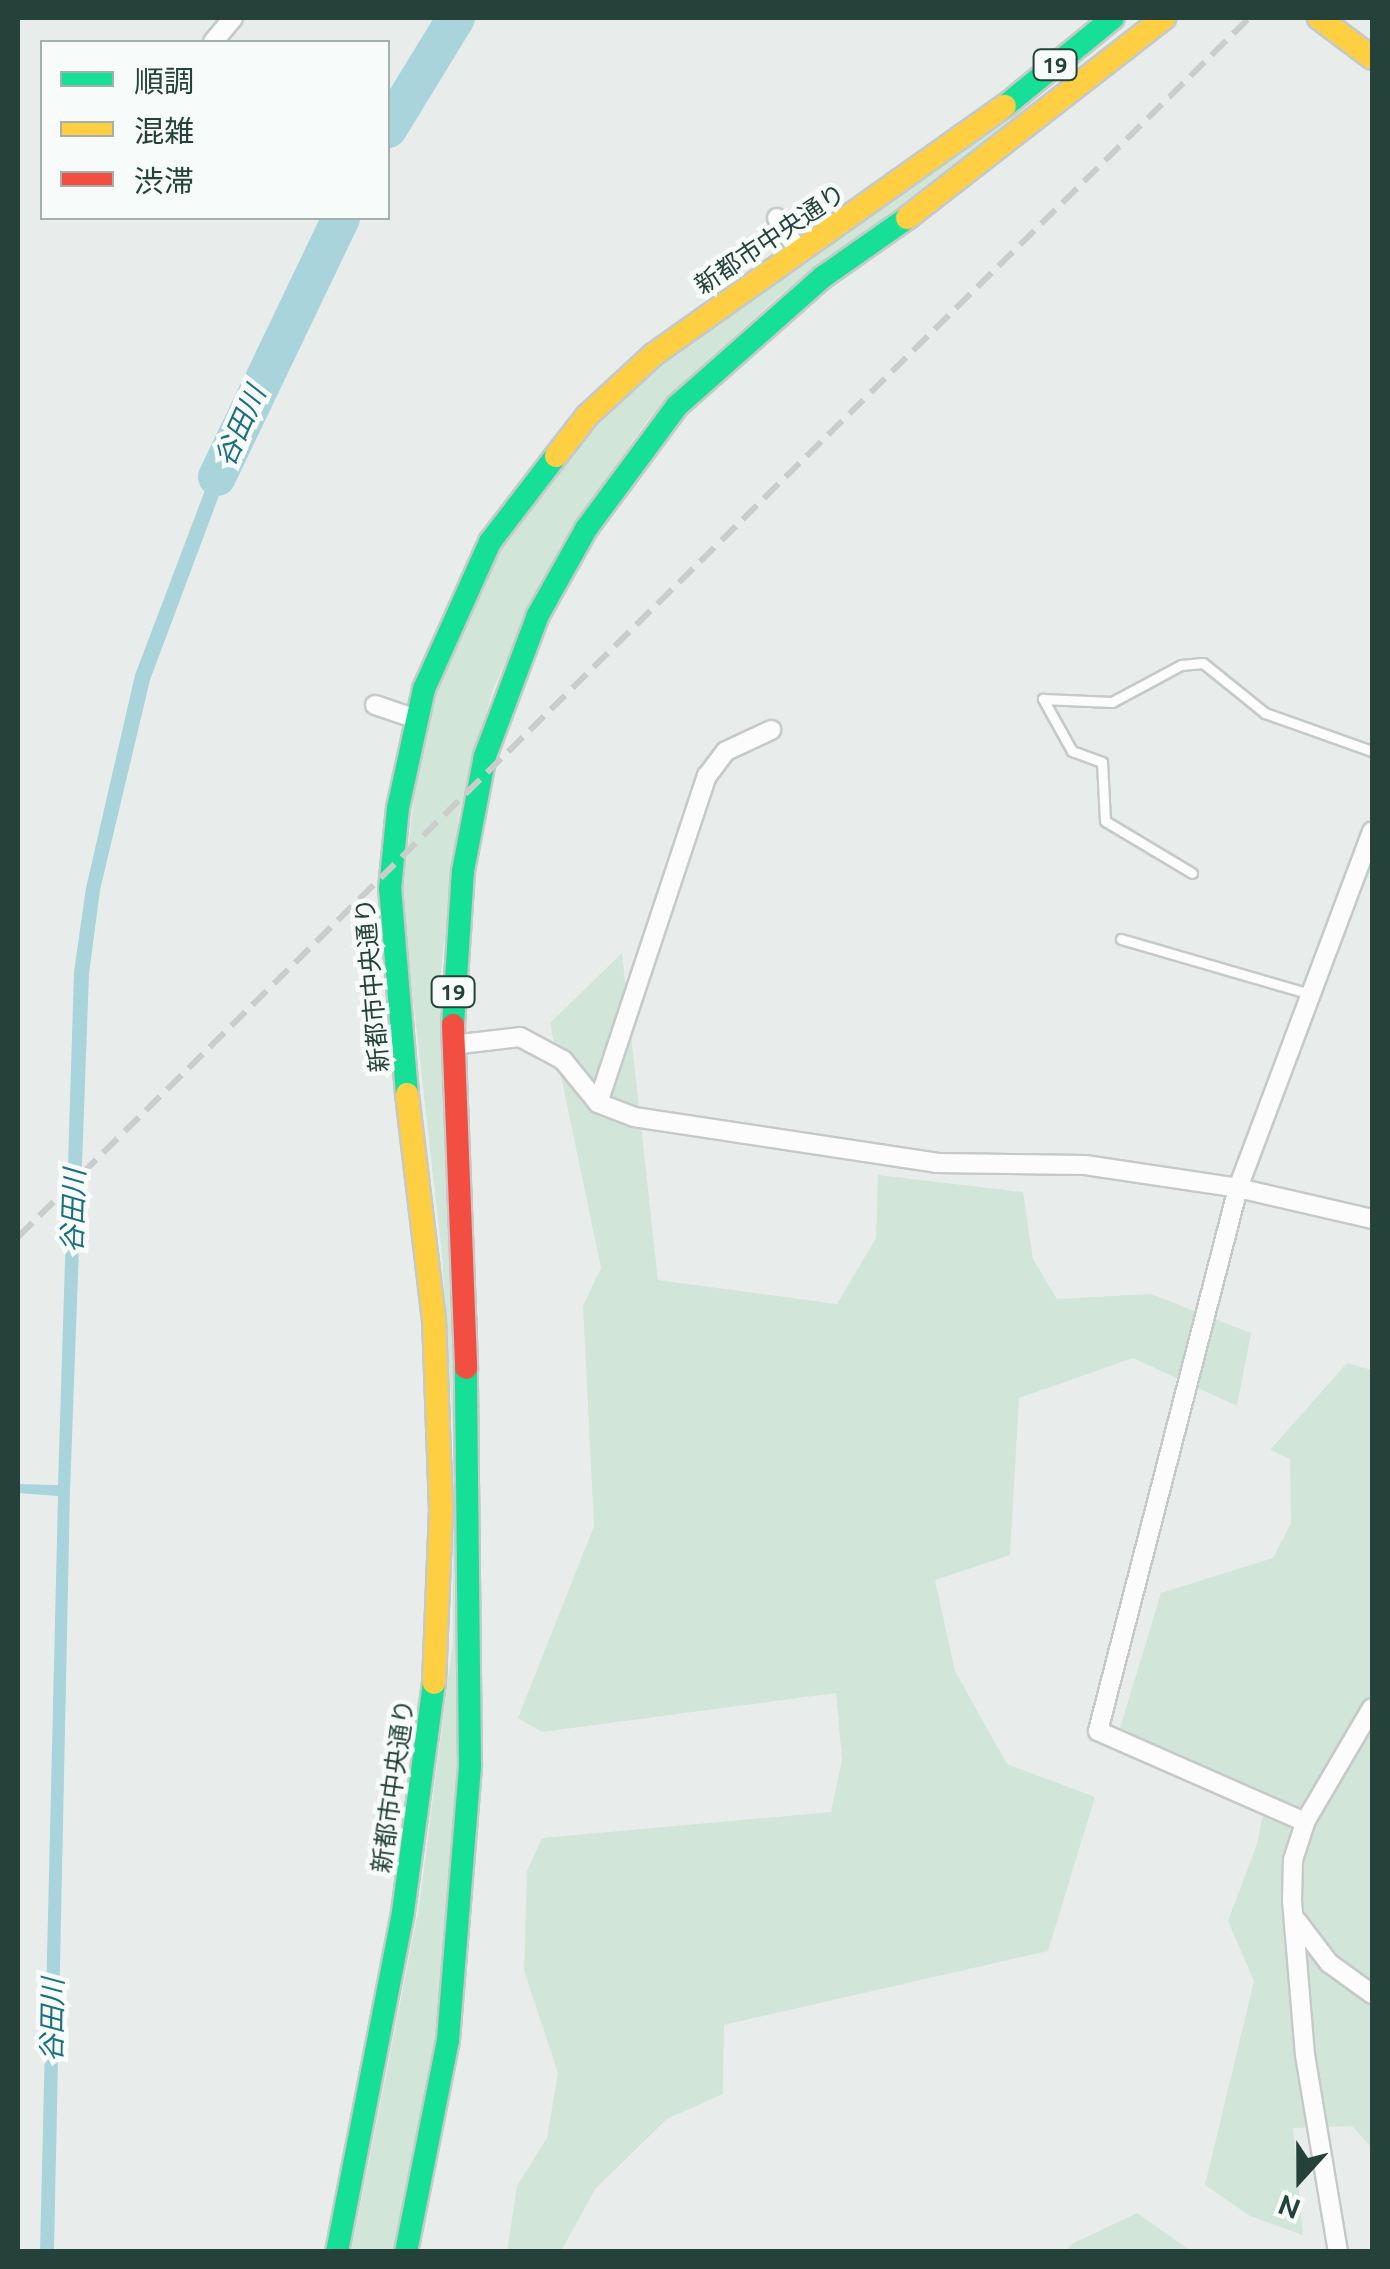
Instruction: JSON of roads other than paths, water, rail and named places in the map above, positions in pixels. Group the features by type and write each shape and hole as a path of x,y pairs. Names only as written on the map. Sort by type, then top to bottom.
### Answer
{"main road":[{"name":"新都市中央通り","path":"337,2252 403,1912 436,1662 440,1509 434,1319 393,972 390,889 416,720 452,617 490,542 548,461 652,354 997,113 1113,18"},
{"name":"19","path":"406,2252 448,2040 470,1764 466,1308 452,1045 461,888 486,756 538,615 586,529 642,448 715,366 1164,18"},
{"path":"1319,18 1372,58"}],"street":[{"path":"215,40 233,18"},
{"path":"777,218 800,254"},
{"path":"374,704 416,720"},
{"path":"598,1103 707,776 726,751 771,730"},
{"path":"1305,1822 1098,1732 1238,1188 1372,831"},
{"path":"452,1045 520,1037 562,1060 598,1103 634,1118 937,1164 1085,1165 1238,1188 1372,1219"},
{"path":"1338,2252 1305,2054 1293,1860 1305,1822 1372,1708"},
{"path":"1296,1920 1330,1963 1372,1994"}],"lane":[{"path":"1192,873 1105,821 1102,762 1072,751 1043,698 1112,702 1182,666 1203,664 1265,713 1372,752"},
{"path":"1121,938 1310,994"}],"water":[{"path":"229,427 242,434 150,680 100,890 89,974 70,1492 54,2251 40,2251 58,1496 18,1493 18,1484 58,1485 74,972 86,888 135,675"}],"waterway":[{"name":"谷田川","path":"390,126 456,18"},
{"name":"谷田川","path":"217,477 340,220"}],"railway":[{"path":"18,1237 1249,18"}]}
